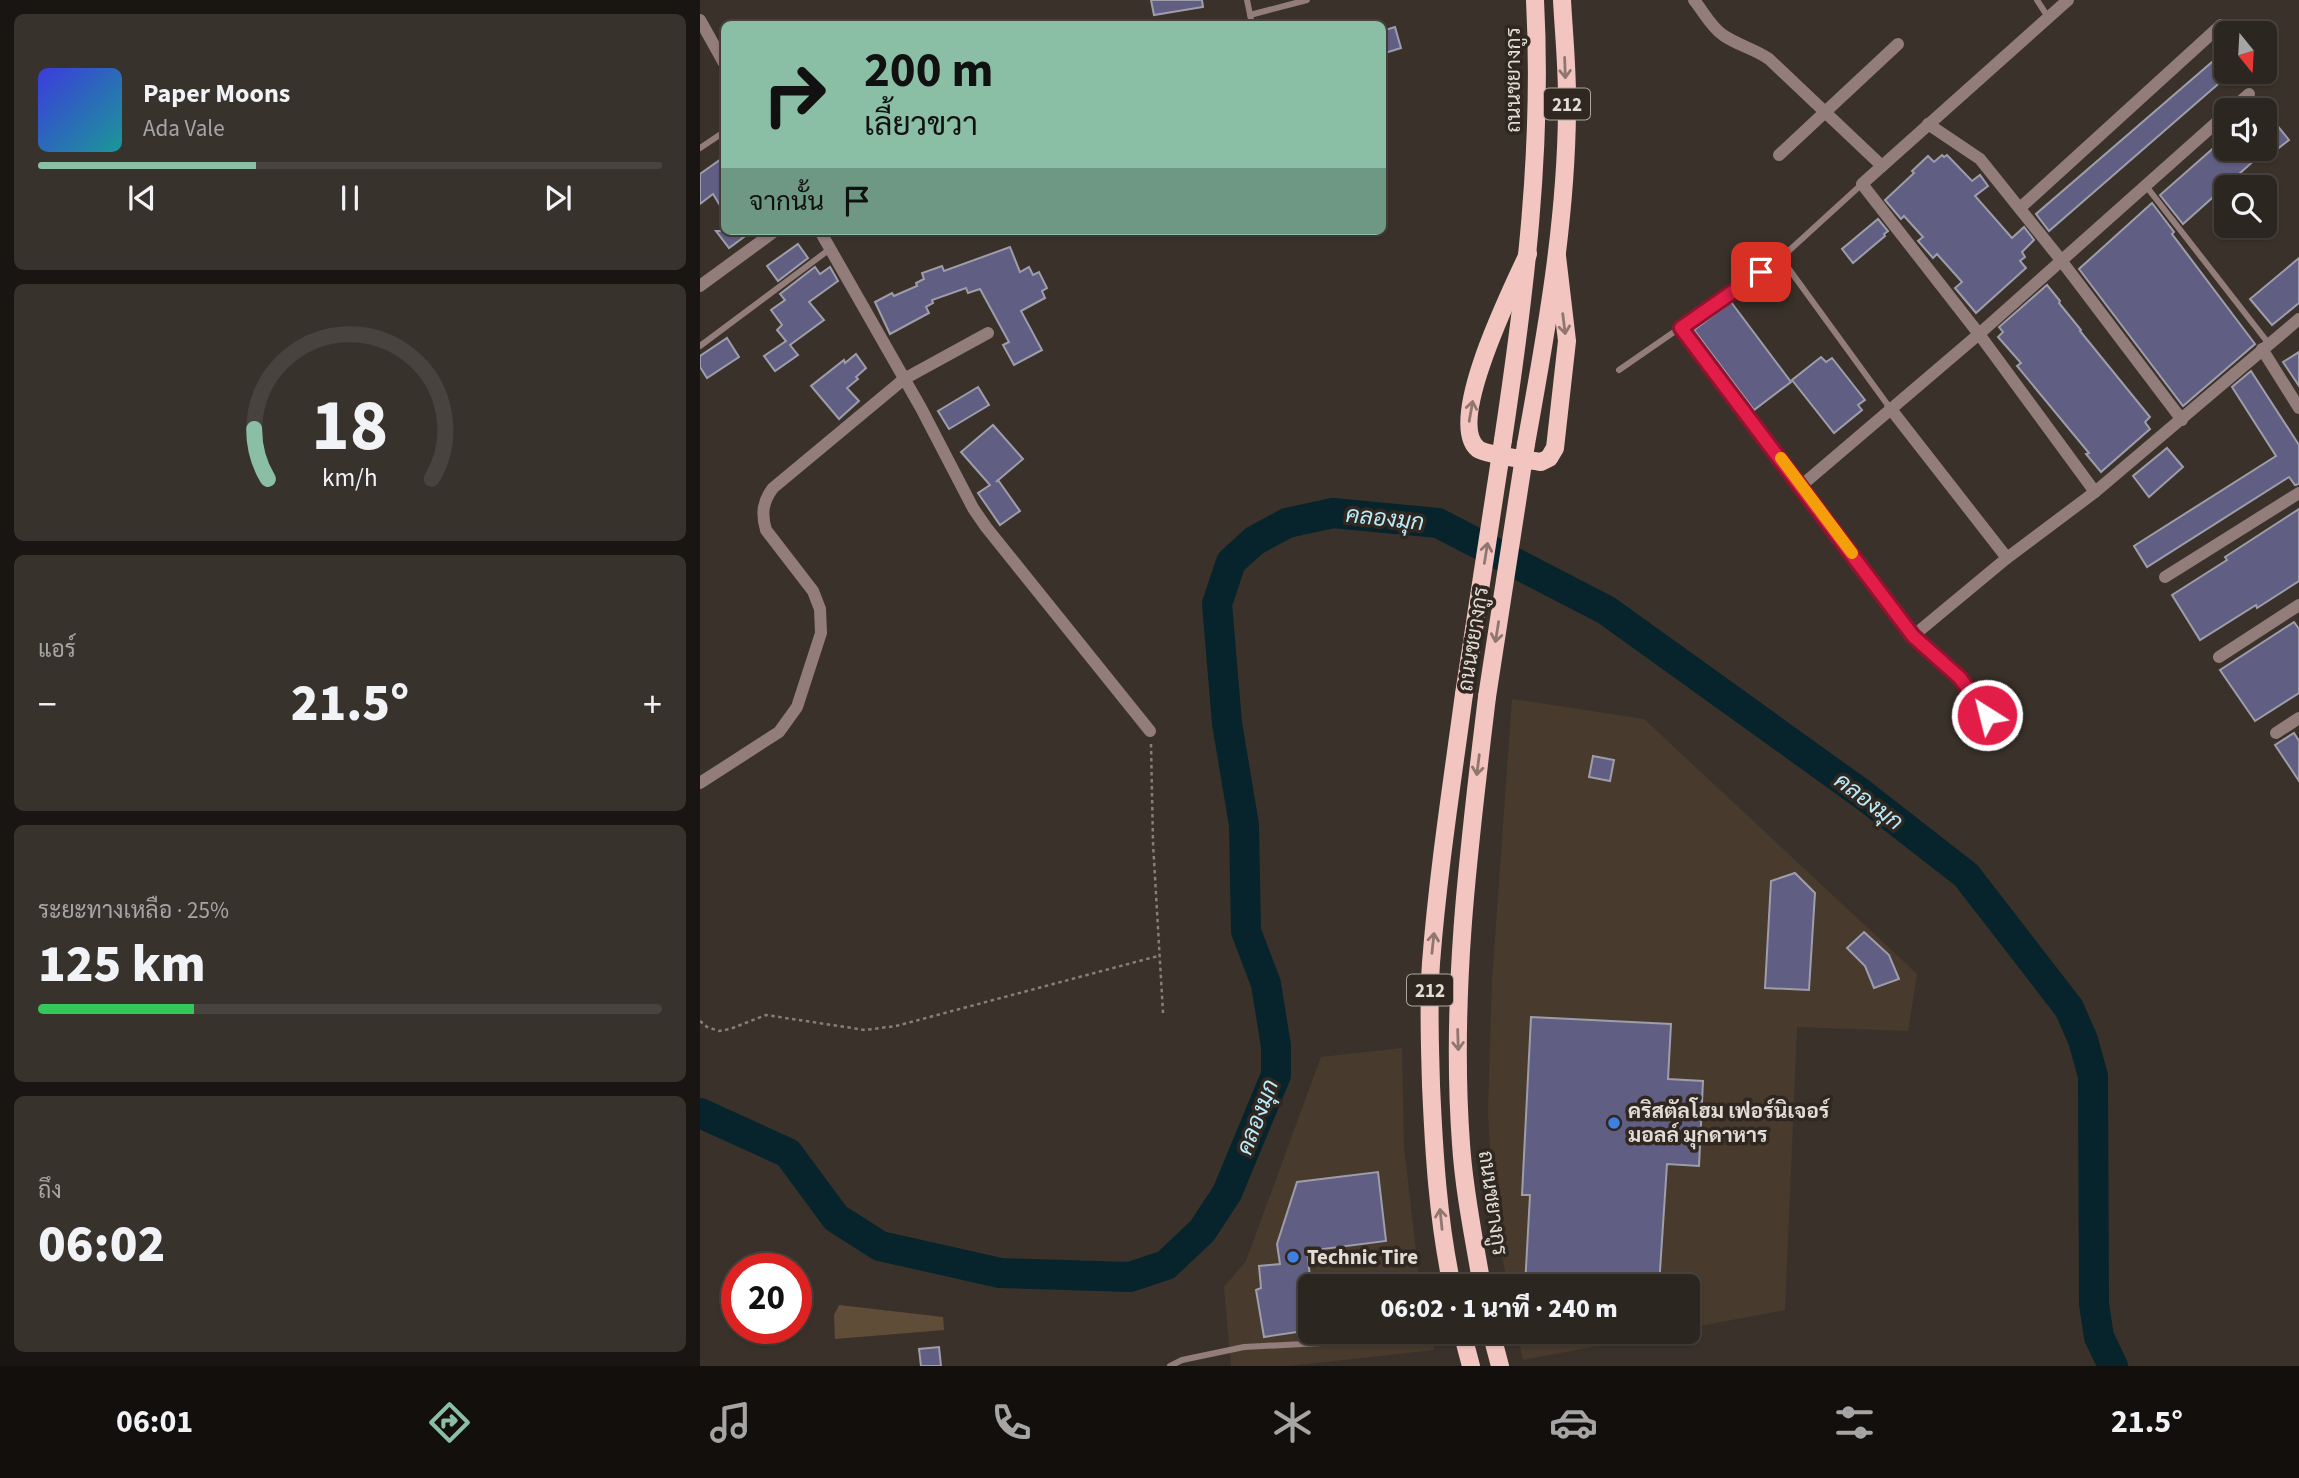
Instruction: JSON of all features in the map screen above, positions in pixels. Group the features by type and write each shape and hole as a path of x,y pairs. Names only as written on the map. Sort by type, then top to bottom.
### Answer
{"main road":[{"name":"ถนนชยางกูร","path":"1450,1274 1434,1149 1431,965 1441,861 1519,332 1528,254 1538,110 1535,0"},
{"name":"ถนนชยางกูร","path":"1480,1274 1461,1145 1457,1027 1459,962 1467,861 1487,697 1545,337 1562,208 1567,111 1562,0"},
{"path":"1528,254 1491,336 1478,373 1468,427 1472,442 1480,451 1541,462 1549,458 1555,448 1567,341 1556,256"},
{"path":"1465,1344 1471,1366"},
{"path":"1494,1344 1500,1366"}],"street":[{"path":"1693,0 1718,31 1769,59 1882,166"},
{"path":"2068,0 1862,184 1979,334 2095,492"},
{"path":"700,20 721,58"},
{"path":"2020,208 2214,31"},
{"path":"1779,155 1898,44"},
{"path":"2244,98 2249,94"},
{"path":"1928,124 1980,159 2182,420"},
{"path":"1801,485 2062,262 2214,125"},
{"path":"700,286 770,235"},
{"path":"822,235 973,508 1150,731"},
{"path":"1681,328 1913,636 2007,558 2095,492 2299,319"},
{"path":"700,783 779,732 797,707 821,633 820,609 813,591 766,530 763,520 765,499 773,488 904,379 988,333"},
{"path":"2265,347 2299,408"},
{"path":"1890,408 2007,558"},
{"path":"2165,577 2299,493"},
{"path":"2219,657 2299,605"},
{"path":"2276,733 2299,718"}],"lane":[{"path":"1247,0 1251,21"},
{"path":"1250,15 1307,0"},
{"path":"2036,0 2048,17"},
{"path":"700,148 721,134"},
{"path":"1619,370 1781,258 1862,184"},
{"path":"2146,186 2265,347"},
{"path":"700,346 830,249"},
{"path":"1781,258 1890,408"},
{"path":"1913,636 1960,678 1987,715"},
{"path":"1170,1366 1182,1360 1244,1347 1302,1344"}],"path":[{"path":"1150,731 1158,956 1163,1013"},
{"path":"700,1021 719,1031 766,1015 864,1030 896,1026 1158,956"}],"shaded area":[{"path":"1512,699 1644,719 1917,974 1908,1031 1797,1027 1785,1310 1700,1326 1700,1274 1506,1274 1494,1216 1488,1113 1492,981"},
{"path":"1402,1048 1404,1147 1419,1274 1298,1274 1298,1344 1433,1344 1434,1350 1289,1366 1231,1366 1224,1287 1246,1261 1321,1057"},
{"path":"839,1305 943,1317 944,1330 835,1339 834,1315"},
{"path":"1520,1344 1608,1344 1523,1360"}],"building":[{"path":"1151,0 1202,0 1203,7 1154,15"},
{"path":"1395,27 1401,48 1386,53 1386,30"},
{"path":"2214,60 2214,84 2218,84 2049,231 2036,214"},
{"path":"2277,125 2289,140 2277,149"},
{"path":"2214,148 2214,161 2254,161 2238,175 2214,175 2214,196 2183,224 2160,195"},
{"path":"1942,155 1947,155 1972,181 1980,175 1988,186 1975,196 2012,238 2024,227 2034,240 2022,252 2025,257 2020,261 2026,268 1976,313 1955,288 1962,282 1937,254 1933,258 1918,241 1923,237 1904,216 1901,219 1885,200 1928,156 1934,162"},
{"path":"721,159 721,207 713,194 700,204 700,174"},
{"path":"2152,203 2174,232 2172,234 2255,344 2183,406 2079,269"},
{"path":"1878,219 1888,231 1853,263 1842,249"},
{"path":"716,231 721,231 721,235 747,235 729,248"},
{"path":"798,244 808,258 778,281 767,266"},
{"path":"1010,247 1020,272 1029,267 1033,275 1039,272 1047,288 1042,291 1045,298 1021,311 1042,350 1014,365 1003,345 1009,342 980,289 968,293 966,288 932,300 933,303 926,307 929,313 890,334 875,302 892,293 894,296 917,286 916,283 924,279 922,273 942,266 944,271"},
{"path":"2299,258 2299,303 2272,325 2250,299"},
{"path":"815,267 820,274 830,267 838,281 809,302 824,320 790,345 798,355 775,371 764,356 786,341 777,330 782,325 771,310 785,300 780,294"},
{"path":"2047,285 2080,331 2150,417 2145,422 2150,429 2101,472 2086,454 2089,453 2017,366 2021,363 1998,337 2003,332 1999,327"},
{"path":"1731,302 1791,382 1754,410 1694,330"},
{"path":"727,338 739,357 707,378 700,367 700,356"},
{"path":"2299,352 2299,386 2283,362"},
{"path":"856,354 866,368 847,388 859,401 839,419 811,386"},
{"path":"1821,357 1826,362 1832,358 1865,400 1858,405 1862,410 1834,433 1792,380"},
{"path":"2251,371 2299,445 2299,484 2295,485 2289,477 2147,567 2134,546 2276,456 2232,387"},
{"path":"978,387 989,405 949,429 938,411"},
{"path":"993,425 1023,459 998,480 1020,511 1000,525 978,493 990,485 961,452"},
{"path":"2167,448 2183,467 2149,497 2133,476"},
{"path":"2299,509 2299,581 2200,640 2172,595"},
{"path":"2294,622 2299,629 2299,693 2255,721 2220,670"},
{"path":"2294,733 2299,741 2299,781 2275,745"},
{"path":"1593,756 1614,760 1610,781 1589,777"},
{"path":"1795,873 1815,893 1809,990 1765,988 1771,881"},
{"path":"1864,932 1889,955 1899,979 1874,988 1865,966 1847,948"},
{"name":"คริสตัลโฮม เฟอร์นิเจอร์ มอลล์ มุกดาหาร","path":"1531,1017 1671,1024 1668,1079 1703,1081 1699,1166 1667,1164 1660,1274 1526,1274 1530,1195 1522,1195"},
{"name":"Technic Tire","path":"1378,1172 1386,1241 1307,1251 1310,1274 1298,1274 1298,1332 1264,1337 1256,1290 1261,1288 1259,1266 1280,1264 1277,1244 1297,1182"},
{"path":"939,1347 941,1366 921,1366 919,1349"}],"waterway":[{"name":"คลองมุก","path":"700,1113 788,1153 836,1218 880,1246 1000,1273 1130,1277 1166,1265 1202,1231 1227,1193 1276,1075 1276,1046 1266,984 1246,931 1244,825 1227,723 1217,604 1231,562 1254,541 1287,523 1333,513 1438,523 1606,610 1862,794 1966,875 2069,1008 2083,1040 2093,1076 2094,1304 2099,1337 2113,1366"}],"slow traffic":[{"path":"1781,458 1852,553"}],"place":[{"name":"คริสตัลโฮม เฟอร์นิเจอร์ มอลล์ มุกดาหาร","path":"1614,1123"},
{"name":"Technic Tire","path":"1293,1257"}],"route":[{"path":"1761,272 1681,328 1913,636 1960,678 1987,715"}]}
